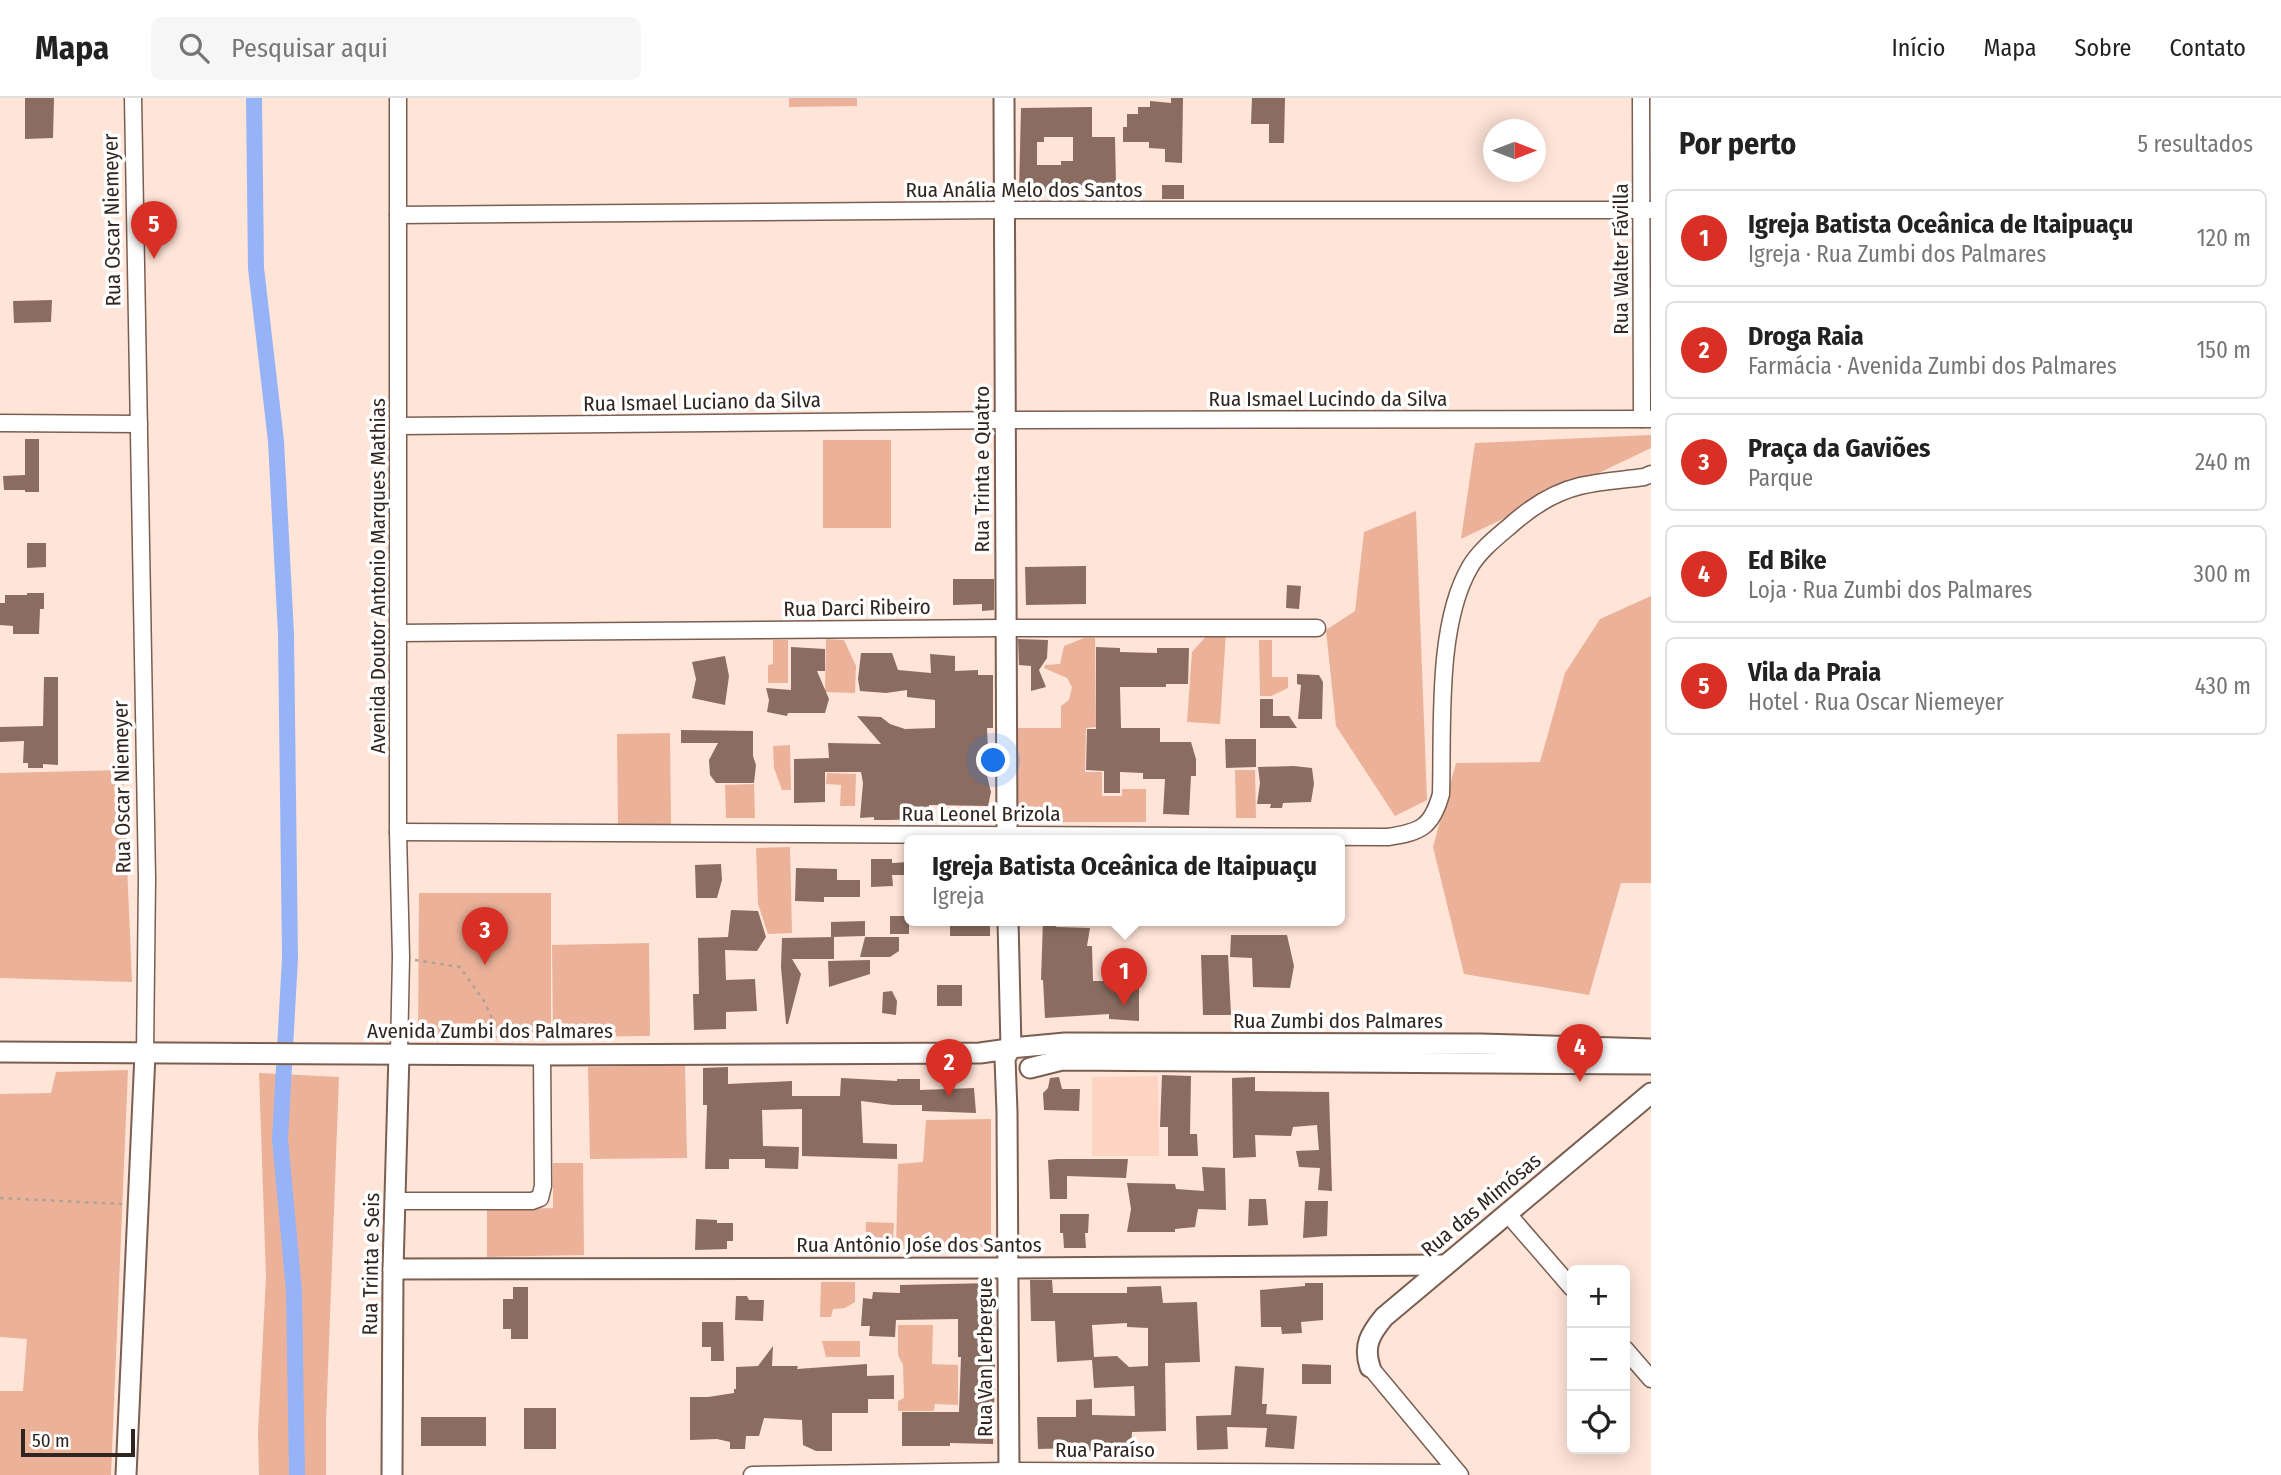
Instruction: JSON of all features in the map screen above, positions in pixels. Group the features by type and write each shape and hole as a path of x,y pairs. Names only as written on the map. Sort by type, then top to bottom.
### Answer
{"street":[{"name":"Rua Oscar Niemeyer","path":"126,1475 145,1054 147,879 133,98"},
{"name":"Avenida Doutor Antonio Marques Mathias","path":"398,98 398,832 401,957 399,1053"},
{"name":"Rua Trinta e Quatro","path":"1004,98 1004,628 1007,835"},
{"name":"Rua Walter Fávilla","path":"1641,98 1646,209 1647,419"},
{"name":"Rua Anália Melo dos Santos","path":"398,215 1646,209"},
{"name":"Rua Ismael Lucindo da Silva","path":"1004,420 1647,419"},
{"name":"Rua Ismael Luciano da Silva","path":"400,426 1004,420"},
{"path":"0,423 139,424"},
{"name":"Rua Leonel Brizola","path":"1345,837 1412,834 1427,823 1436,811 1441,794 1446,648 1454,604 1470,566 1493,540 1522,514 1551,497 1579,486 1651,474"},
{"name":"Rua Darci Ribeiro","path":"398,633 1317,628"},
{"name":"Rua Leonel Brizola","path":"398,832 904,837"},
{"path":"1008,926 1011,1054 1031,1056 1027,1070"},
{"name":"Rua Zumbi dos Palmares","path":"1011,1054 1065,1043 1480,1044 1651,1049"},
{"name":"Avenida Zumbi dos Palmares","path":"0,1052 1011,1054"},
{"name":"Rua Trinta e Seis","path":"392,1475 393,1269 399,1053"},
{"name":"Rua Van Lerbergue","path":"1009,1473 1007,1112 1011,1054"},
{"path":"395,1201 532,1201 540,1198 543,1186 542,1055"},
{"name":"Rua Zumbi dos Palmares","path":"1027,1070 1062,1060 1651,1064"},
{"name":"Rua Van Lerbergue","path":"1007,1112 1027,1070"},
{"name":"Rua das Mimósas","path":"1370,1367 1366,1346 1374,1329 1384,1317 1651,1093"},
{"path":"1507,1213 1567,1282"},
{"name":"Rua Antônio Jośe dos Santos","path":"393,1269 1445,1265"},
{"path":"1630,1355 1651,1379"},
{"path":"1370,1367 1459,1474"},
{"name":"Rua Paraíso","path":"752,1475 1459,1474"}],"path":[{"path":"401,957 460,967 484,1001 509,1055"},
{"path":"0,1198 139,1205"}],"shaded area":[{"path":"789,98 857,98 857,106 789,107"},
{"path":"1651,435 1651,448 1461,539 1475,443"},
{"path":"823,440 891,440 891,528 823,528"},
{"path":"1416,511 1427,800 1395,816 1336,726 1326,630 1355,611 1364,532"},
{"path":"1651,596 1651,883 1621,883 1589,995 1464,974 1433,847 1456,763 1540,762 1565,673 1600,619"},
{"path":"1211,631 1226,632 1220,724 1187,722 1192,652"},
{"path":"1084,638 1095,638 1096,727 1086,728 1085,772 1102,772 1102,796 1122,796 1122,789 1146,789 1146,822 1018,822 1018,728 1061,728 1061,706 1069,700 1072,687 1067,678 1044,668 1045,665 1060,664 1064,646"},
{"path":"826,639 844,640 856,666 855,693 825,692"},
{"path":"773,640 788,640 788,683 768,683 768,665 773,664"},
{"path":"1259,640 1272,640 1272,677 1288,677 1288,688 1271,696 1260,696"},
{"path":"670,733 671,824 618,825 617,734"},
{"path":"790,745 791,790 782,790 774,768 773,746"},
{"path":"123,770 132,982 0,978 0,773"},
{"path":"1235,770 1255,770 1256,818 1236,818"},
{"path":"827,773 856,774 855,806 840,806 841,785 826,784"},
{"path":"754,784 755,818 726,818 725,785"},
{"path":"790,847 792,933 768,934 758,904 756,848"},
{"path":"419,893 551,893 551,1037 418,1040"},
{"path":"649,943 650,1036 553,1037 552,945"},
{"path":"685,1065 687,1158 590,1159 588,1067"},
{"path":"128,1070 111,1475 0,1475 0,1391 23,1391 27,1339 0,1337 0,1094 51,1093 56,1072"},
{"path":"259,1073 339,1077 326,1475 259,1475 258,1432 266,1277"},
{"path":"1158,1076 1159,1156 1092,1156 1092,1077"},
{"path":"991,1119 991,1247 896,1249 898,1164 923,1162 926,1120"},
{"path":"553,1163 583,1163 584,1255 487,1257 487,1210 553,1208"},
{"path":"866,1222 894,1223 892,1255 865,1254"},
{"path":"821,1282 855,1282 855,1302 845,1308 833,1309 831,1317 820,1317"},
{"path":"898,1325 933,1325 932,1364 958,1365 958,1405 935,1404 934,1411 898,1411 898,1401 904,1398 903,1365 898,1355"},
{"path":"822,1341 860,1341 860,1357 826,1357"}],"building":[{"path":"25,98 54,98 53,138 25,139"},
{"path":"1171,98 1183,98 1182,163 1165,162 1165,149 1149,148 1149,142 1123,142 1123,127 1127,127 1127,114 1138,114 1138,107 1150,107 1150,101 1171,103"},
{"path":"1252,98 1285,98 1284,143 1269,143 1269,124 1251,124"},
{"path":"1092,107 1092,137 1115,137 1116,185 1082,186 1082,189 1059,189 1059,192 1019,191 1021,108","holes":["1044,137 1073,137 1073,161 1061,161 1061,165 1037,165 1037,142 1044,142"]},
{"path":"1162,185 1184,185 1184,199 1162,199"},
{"path":"52,300 51,322 14,323 13,301"},
{"path":"25,439 39,439 39,492 4,490 3,476 25,475"},
{"path":"27,543 46,543 46,567 27,568"},
{"path":"1086,566 1086,604 1026,605 1025,567"},
{"path":"953,579 994,579 994,610 982,611 982,604 953,605"},
{"path":"1287,585 1301,586 1299,609 1286,608"},
{"path":"44,593 39,634 13,634 13,626 0,625 0,603 5,603 5,595"},
{"path":"1018,639 1048,640 1047,658 1039,670 1046,687 1031,691 1031,666 1019,665"},
{"path":"791,647 825,649 825,671 817,671 829,699 825,713 788,713 787,716 767,712 769,700 766,688 791,690"},
{"path":"1096,647 1120,648 1120,652 1157,653 1157,648 1189,648 1188,684 1120,687 1121,728 1160,728 1160,742 1191,742 1196,759 1196,776 1191,776 1189,815 1163,814 1165,779 1143,779 1143,773 1120,772 1120,793 1104,793 1104,771 1086,770 1087,729 1096,729"},
{"path":"861,653 892,653 898,670 931,673 930,654 955,656 955,671 978,670 978,675 993,675 993,728 987,728 988,752 992,752 992,776 987,776 991,792 988,806 929,805 929,819 860,818 863,783 861,772 825,772 825,802 794,803 794,759 829,758 828,743 881,744 857,716 881,717 890,724 905,729 935,728 935,700 907,697 907,690 886,693 860,691 858,679"},
{"path":"725,656 729,676 725,705 692,698 696,679 692,662"},
{"path":"1297,674 1319,675 1323,682 1322,719 1298,719 1301,685 1297,684"},
{"path":"44,677 58,677 58,765 43,764 43,768 28,768 28,763 23,763 24,741 0,742 0,727 43,726"},
{"path":"1260,699 1273,699 1273,716 1289,716 1297,728 1260,728"},
{"path":"681,730 753,731 753,756 756,765 754,783 716,783 710,775 709,760 718,743 681,743"},
{"path":"1225,739 1256,739 1256,767 1226,768"},
{"path":"1258,767 1312,768 1314,784 1311,802 1283,803 1282,808 1270,808 1271,804 1257,804 1260,783"},
{"path":"871,859 904,862 904,875 892,875 893,886 871,887"},
{"path":"721,864 722,880 717,898 696,898 695,865"},
{"path":"796,868 837,869 837,880 860,880 860,897 824,897 824,902 795,901"},
{"path":"731,910 758,911 766,937 757,951 725,950 726,980 755,979 757,1011 726,1012 726,1029 694,1030 693,994 699,994 698,938 728,937"},
{"path":"890,916 904,916 904,926 909,926 909,934 890,934"},
{"path":"865,921 865,936 831,937 831,922"},
{"path":"950,926 990,926 990,936 950,936"},
{"path":"1043,926 1090,928 1087,946 1092,946 1093,981 1139,981 1139,1021 1109,1019 1109,1014 1045,1018 1041,980"},
{"path":"1231,935 1287,935 1294,966 1290,988 1253,987 1252,958 1230,957"},
{"path":"834,937 834,959 792,959 801,974 786,1024 781,967 782,938"},
{"path":"865,937 899,937 899,951 890,957 860,957"},
{"path":"1201,955 1228,955 1231,1015 1203,1015"},
{"path":"870,960 870,974 829,987 828,961"},
{"path":"937,985 962,985 962,1006 937,1006"},
{"path":"892,991 897,1001 896,1015 882,1013 883,992"},
{"path":"728,1067 728,1084 792,1081 792,1096 840,1096 841,1078 897,1081 920,1079 920,1090 974,1088 976,1113 922,1111 922,1105 861,1101 863,1143 897,1144 897,1159 802,1156 802,1109 762,1110 763,1146 799,1147 798,1169 765,1168 765,1159 729,1159 729,1169 705,1169 707,1105 703,1105 703,1068"},
{"path":"1162,1075 1191,1076 1190,1134 1197,1134 1198,1156 1168,1156 1168,1127 1160,1127"},
{"path":"1059,1077 1062,1089 1080,1089 1079,1111 1044,1110 1043,1093 1048,1088 1050,1078"},
{"path":"1255,1077 1255,1091 1329,1092 1332,1191 1318,1190 1320,1168 1299,1167 1296,1151 1319,1150 1317,1125 1293,1127 1291,1136 1255,1135 1256,1157 1233,1158 1232,1078"},
{"path":"1128,1159 1126,1178 1067,1176 1067,1199 1050,1199 1048,1160"},
{"path":"1202,1167 1225,1168 1226,1210 1198,1209 1195,1227 1175,1229 1175,1232 1127,1232 1131,1209 1127,1183 1175,1184 1176,1189 1204,1191"},
{"path":"1249,1199 1266,1199 1268,1225 1248,1226"},
{"path":"1305,1201 1328,1201 1327,1236 1303,1238"},
{"path":"1060,1214 1089,1214 1088,1233 1085,1233 1086,1248 1064,1248 1063,1233 1060,1233"},
{"path":"696,1219 733,1223 733,1241 727,1241 727,1249 695,1250"},
{"path":"1030,1280 1052,1280 1053,1293 1127,1293 1127,1287 1161,1286 1163,1303 1197,1302 1200,1362 1165,1363 1166,1431 1132,1432 1131,1450 1038,1449 1037,1417 1076,1417 1076,1400 1092,1399 1092,1415 1135,1416 1134,1386 1094,1388 1092,1360 1057,1362 1055,1321 1031,1321","holes":["1127,1323 1127,1327 1148,1328 1148,1366 1129,1367 1117,1356 1094,1357 1092,1325"]},
{"path":"993,1283 993,1444 902,1446 902,1412 959,1412 961,1357 958,1357 958,1319 896,1320 895,1337 869,1336 870,1326 861,1326 863,1298 872,1299 873,1292 900,1293 900,1285"},
{"path":"1305,1283 1323,1283 1323,1320 1301,1322 1302,1333 1282,1334 1281,1327 1261,1327 1260,1290 1305,1286"},
{"path":"513,1287 528,1287 528,1339 511,1339 511,1329 503,1329 503,1299 513,1299"},
{"path":"736,1296 747,1296 749,1300 764,1300 763,1321 735,1320"},
{"path":"702,1322 723,1322 724,1361 711,1361 711,1347 702,1347"},
{"path":"773,1346 772,1366 798,1366 797,1369 867,1364 867,1376 894,1375 894,1399 868,1399 868,1413 832,1413 832,1451 816,1451 803,1445 802,1420 764,1418 759,1436 746,1436 745,1449 730,1449 730,1442 717,1439 690,1440 690,1397 734,1393 736,1367 758,1366"},
{"path":"1302,1364 1331,1365 1331,1384 1302,1384"},
{"path":"1235,1366 1264,1368 1262,1404 1267,1404 1266,1414 1297,1416 1294,1449 1265,1447 1267,1428 1227,1427 1228,1449 1197,1450 1196,1416 1231,1415"},
{"path":"524,1408 556,1408 556,1449 524,1449"},
{"path":"421,1417 486,1417 486,1446 421,1446"}],"waterway":[{"path":"254,98 256,268 276,441 286,634 290,958 280,1139 294,1291 297,1475"}],"place":[{"name":"Vila da Praia","path":"154,259"},
{"name":"Praça da Gaviões","path":"485,965"},
{"name":"Igreja Batista Oceânica de Itaipuaçu","path":"1124,1006"},
{"name":"Ed Bike","path":"1580,1082"},
{"name":"Droga Raia","path":"949,1097"}]}
